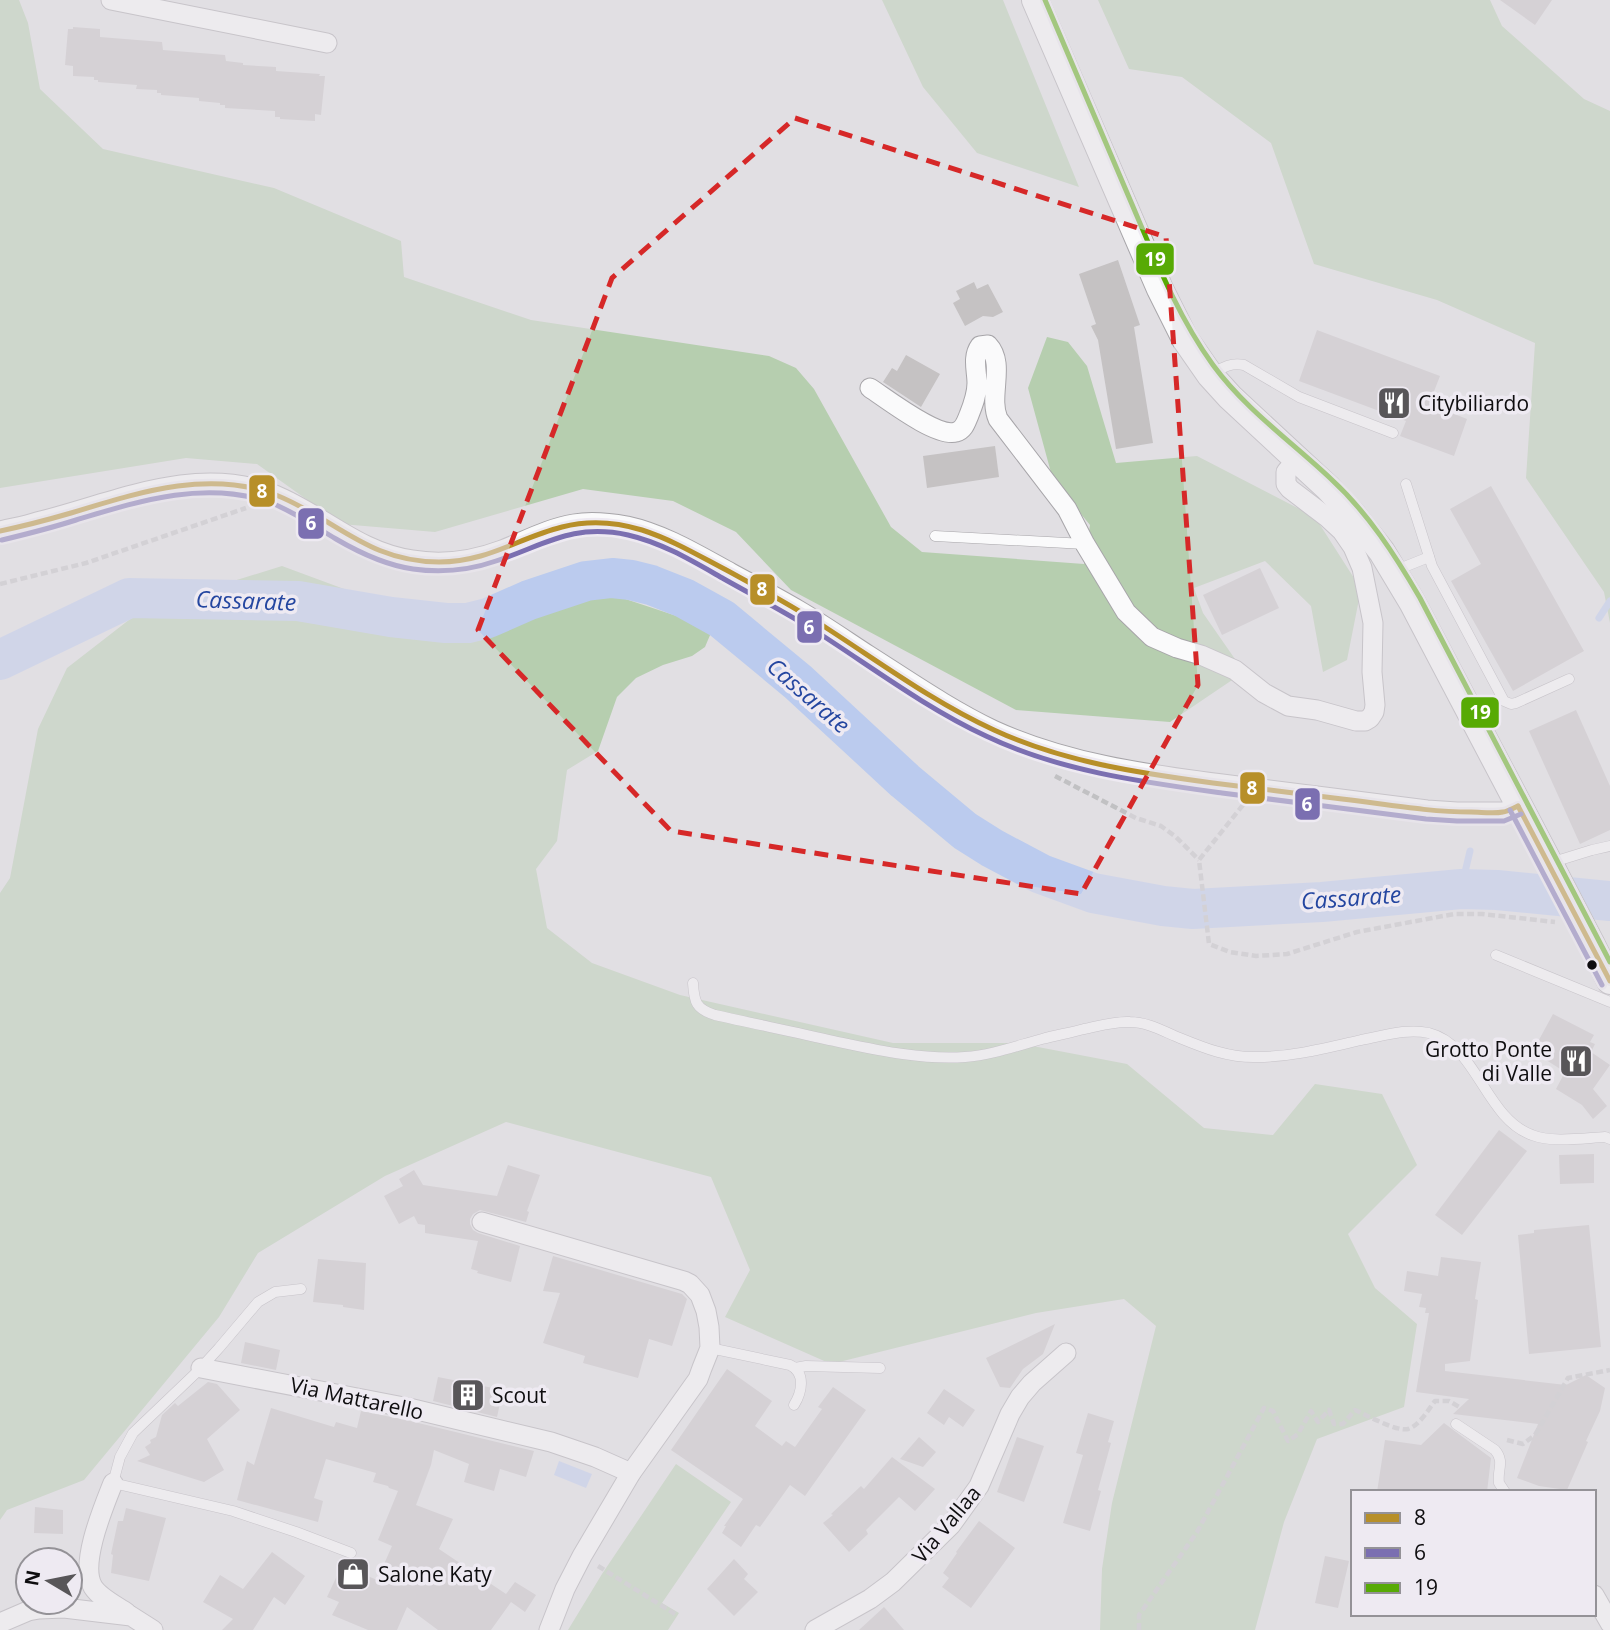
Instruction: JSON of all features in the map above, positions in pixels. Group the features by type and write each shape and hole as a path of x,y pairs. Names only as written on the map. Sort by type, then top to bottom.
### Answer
{"street":[{"path":"111,0 327,43"},
{"path":"1035,0 1174,318 1195,355 1244,411 1328,488 1353,515 1394,572 1412,601 1610,981"},
{"path":"870,388 930,427 946,432 958,432 962,429 974,402 977,383 976,350 979,346 988,345 992,348 995,362 994,404 998,419 1067,509 1126,612 1152,637 1235,670 1264,693 1288,706 1365,721 1374,712 1375,705 1372,672 1373,623 1364,576 1353,547 1342,531 1286,484 1286,472 1296,460"},
{"path":"0,531 155,489 207,484 230,484 270,493 290,501 361,544 383,554 416,561 454,562 474,559 553,529 575,524 626,526 661,537 704,558 799,610 965,715 1035,747 1109,767 1182,779 1427,810 1504,813 1518,806"},
{"path":"482,1222 684,1281 695,1289 704,1303 709,1327 710,1348 698,1379 631,1473 582,1556 549,1630"},
{"name":"Via Vallaa","path":"815,1630 870,1599 893,1582 951,1525 979,1486 1020,1397 1066,1353"},
{"name":"Via Mattarello","path":"201,1368 410,1408 538,1439 595,1457 631,1473"},
{"path":"113,1483 96,1529 88,1572 90,1580 95,1591 153,1630"},
{"path":"1596,1598 1610,1623"},
{"path":"0,1623 38,1609 64,1608 131,1616"}],"lane":[{"path":"1210,375 1228,365 1244,365 1300,397 1393,433"},
{"path":"1406,484 1438,578 1503,701 1516,703 1569,679"},
{"path":"935,536 1085,544"},
{"path":"1394,572 1429,557"},
{"path":"1551,867 1592,850 1610,846"},
{"path":"1496,955 1610,1002"},
{"path":"692,983 696,1004 715,1015 872,1049 936,1058 991,1054 1114,1022 1138,1022 1209,1050 1243,1058 1299,1054 1401,1031 1428,1033 1451,1045 1498,1108 1522,1131 1545,1138 1610,1139"},
{"path":"301,1289 275,1292 258,1302 201,1368 133,1433 120,1457 113,1483 233,1511 351,1553"},
{"path":"710,1348 795,1367 880,1368"},
{"path":"794,1405 802,1385 795,1367"},
{"path":"1456,1424 1499,1454 1499,1483 1504,1490"}],"path":[{"path":"0,583 86,563 244,508 254,509"},
{"path":"1044,770 1136,818 1161,826 1176,837 1199,860 1209,944 1230,952 1256,956 1287,954 1357,932 1454,914 1482,914 1559,922"},
{"path":"1199,860 1244,804"},
{"path":"1501,1436 1523,1444 1535,1435 1568,1378 1610,1370"},
{"path":"1139,1630 1139,1615 1197,1532 1264,1408 1273,1411 1288,1441 1298,1434 1311,1411 1318,1422 1329,1410 1334,1424 1343,1424 1354,1410 1401,1429 1410,1429 1435,1401 1449,1402 1462,1408 1467,1418"},
{"path":"582,1556 675,1615"}],"highlighted area":[{"path":"795,118 1166,237 1198,685 1081,894 671,831 478,630 612,278"}],"green space":[{"path":"0,0 19,0 28,23 40,89 103,149 274,188 401,241 404,277 531,320 769,356 796,368 814,389 891,527 922,552 1084,564 1090,525 1053,480 1028,388 1047,337 1068,342 1087,366 1116,463 1197,456 1315,517 1361,589 1347,660 1323,672 1311,606 1265,561 1194,588 1203,613 1244,672 1170,722 1016,710 791,590 736,532 673,501 583,489 435,532 341,524 257,464 186,458 0,488"},
{"path":"882,0 1003,0 1079,187 977,153 923,87"},
{"path":"1098,0 1490,0 1502,26 1584,99 1610,111 1610,623 1604,592 1526,478 1535,343 1437,300 1314,264 1271,143 1182,77 1129,69"},
{"path":"282,566 363,596 454,616 580,584 713,628 705,647 692,656 663,665 636,678 617,697 598,751 567,770 557,841 536,869 547,928 592,963 680,995 893,1043 1017,1043 1127,1064 1204,1128 1273,1135 1315,1084 1382,1094 1417,1165 1348,1234 1375,1288 1417,1324 1404,1407 1317,1439 1284,1522 1255,1630 1100,1630 1102,1569 1112,1503 1156,1326 1124,1299 1036,1313 831,1364 725,1317 750,1270 711,1177 506,1122 385,1176 258,1253 219,1317 84,1480 7,1510 0,1520 0,893 10,878 38,729 67,668 143,609"},
{"path":"676,1464 731,1502 662,1603 679,1613 668,1630 568,1630 602,1574"}],"water":[{"path":"559,1461 592,1474 586,1488 554,1475"}],"building":[{"path":"1500,0 1552,0 1535,25"},
{"path":"68,29 100,29 100,37 162,42 163,50 225,55 226,61 243,65 276,67 276,71 320,74 319,76 325,76 321,115 315,114 315,121 280,119 275,117 275,111 225,108 225,105 220,103 199,101 199,98 161,95 157,90 136,89 137,85 98,82 94,77 73,76 73,66 65,65"},
{"path":"1118,260 1140,325 1134,327 1153,443 1116,449 1098,340 1091,326 1096,324 1079,274"},
{"path":"974,282 977,289 988,284 1003,312 993,317 983,316 965,326 953,303 960,299 956,291"},
{"path":"1317,330 1440,376 1429,404 1467,419 1454,456 1400,436 1406,421 1299,381"},
{"path":"906,355 940,374 921,407 883,382 892,368 897,371"},
{"path":"995,446 999,477 927,488 923,456"},
{"path":"1491,486 1584,651 1513,691 1451,581 1481,564 1450,509"},
{"path":"1260,568 1279,608 1222,635 1203,595"},
{"path":"1576,710 1610,786 1610,830 1580,844 1529,731"},
{"name":"Grotto Ponte di Valle","path":"1553,1014 1594,1035 1590,1042 1595,1044 1591,1052 1610,1065 1593,1089 1607,1106 1593,1119 1582,1105 1556,1089 1565,1072 1534,1049"},
{"path":"1499,1130 1527,1151 1462,1235 1435,1215"},
{"path":"1594,1154 1594,1183 1560,1184 1559,1155"},
{"path":"508,1165 540,1175 527,1211 526,1222 480,1210 473,1214 470,1224 478,1233 520,1246 511,1282 471,1269 478,1241 425,1233 425,1225 418,1224 414,1216 399,1224 384,1196 403,1186 399,1179 414,1170 423,1185 497,1196"},
{"path":"1589,1225 1601,1347 1529,1354 1518,1235 1534,1233 1534,1230"},
{"path":"553,1256 682,1294 687,1299 672,1346 649,1339 638,1378 583,1363 585,1356 543,1343 560,1293 543,1291"},
{"path":"1441,1257 1481,1262 1470,1361 1445,1364 1445,1371 1566,1385 1586,1375 1605,1388 1600,1411 1567,1490 1539,1486 1517,1478 1538,1424 1453,1414 1469,1399 1416,1392 1429,1313 1425,1313 1426,1308 1419,1307 1422,1294 1404,1291 1407,1271 1438,1276"},
{"path":"318,1259 366,1263 364,1310 313,1302"},
{"path":"1055,1324 1043,1354 1023,1369 1010,1388 1000,1387 986,1358"},
{"path":"245,1342 280,1350 276,1370 241,1363"},
{"path":"727,1369 772,1401 755,1426 782,1446 786,1441 795,1447 822,1409 818,1407 833,1387 866,1410 805,1496 790,1485 760,1527 756,1525 741,1547 722,1533 743,1499 671,1450"},
{"name":"Scout","path":"438,1377 503,1390 497,1417 433,1401"},
{"path":"208,1382 217,1384 240,1410 207,1439 224,1470 204,1482 137,1461 150,1455 145,1447 156,1437 162,1415 175,1403 178,1406"},
{"path":"944,1389 975,1410 963,1427 949,1417 944,1425 927,1413"},
{"path":"271,1408 334,1427 336,1422 357,1428 361,1411 534,1451 526,1477 500,1469 494,1491 464,1482 469,1464 434,1450 416,1505 453,1519 439,1549 506,1594 515,1582 536,1595 525,1612 511,1602 491,1630 438,1630 407,1607 397,1630 368,1630 332,1615 339,1602 327,1597 342,1565 377,1580 392,1546 378,1540 398,1491 373,1482 376,1473 326,1459 314,1498 323,1501 318,1522 237,1500 247,1461 254,1465"},
{"path":"1088,1413 1114,1421 1098,1490 1101,1491 1090,1531 1063,1523 1083,1455 1076,1453"},
{"path":"1444,1423 1491,1458 1487,1490 1377,1490 1385,1440 1421,1445"},
{"path":"919,1437 936,1452 923,1467 900,1459"},
{"path":"1017,1437 1044,1446 1024,1502 997,1492"},
{"path":"892,1457 935,1489 915,1511 899,1497 866,1530 868,1534 849,1552 823,1523 861,1486 864,1489"},
{"path":"35,1507 63,1510 63,1534 34,1533"},
{"path":"126,1508 166,1518 149,1581 111,1573 111,1554 118,1521 123,1521"},
{"path":"979,1521 1015,1548 971,1608 942,1587 949,1578 943,1573"},
{"path":"272,1552 305,1576 285,1605 274,1597 253,1630 222,1630 233,1619 203,1602 220,1575 243,1589"},
{"path":"1325,1556 1349,1561 1338,1608 1315,1603"},
{"path":"734,1559 748,1574 744,1579 758,1592 734,1616 707,1589"},
{"path":"884,1607 904,1630 859,1630"}],"waterway":[{"name":"Cassarate","path":"0,660 129,598 298,601 391,617 468,623 586,581 612,578 631,580 684,598 722,619 798,682 905,781 965,831 1041,874 1093,893 1193,909 1322,902 1461,889 1610,901"},
{"path":"1599,618 1610,601"},
{"path":"1461,889 1470,851"}],"transit line":[{"name":"19","path":"1045,0 1156,261 1188,325 1213,365 1240,397 1344,492 1391,550 1420,598 1610,962"},
{"name":"8","path":"0,531 121,498 199,484 250,487 276,495 372,547 414,560 439,562 473,558 572,525 622,525 653,534 698,555 804,614 951,708 994,730 1047,750 1102,765 1157,775 1438,811 1495,813 1518,806"},
{"name":"6","path":"2,540 148,500 196,493 245,496 269,502 364,554 393,565 424,570 445,571 476,567 575,534 608,532 628,535 678,554 783,612 964,725 1042,758 1101,774 1162,784 1426,819 1504,821 1521,814"},
{"name":"8","path":"1518,806 1610,981"},
{"name":"6","path":"1510,810 1602,985"}],"place":[{"name":"Citybiliardo","path":"1394,403"},
{"name":"Grotto Ponte di Valle","path":"1576,1061"},
{"name":"Scout","path":"468,1395"},
{"name":"Salone Katy","path":"353,1574"}]}
